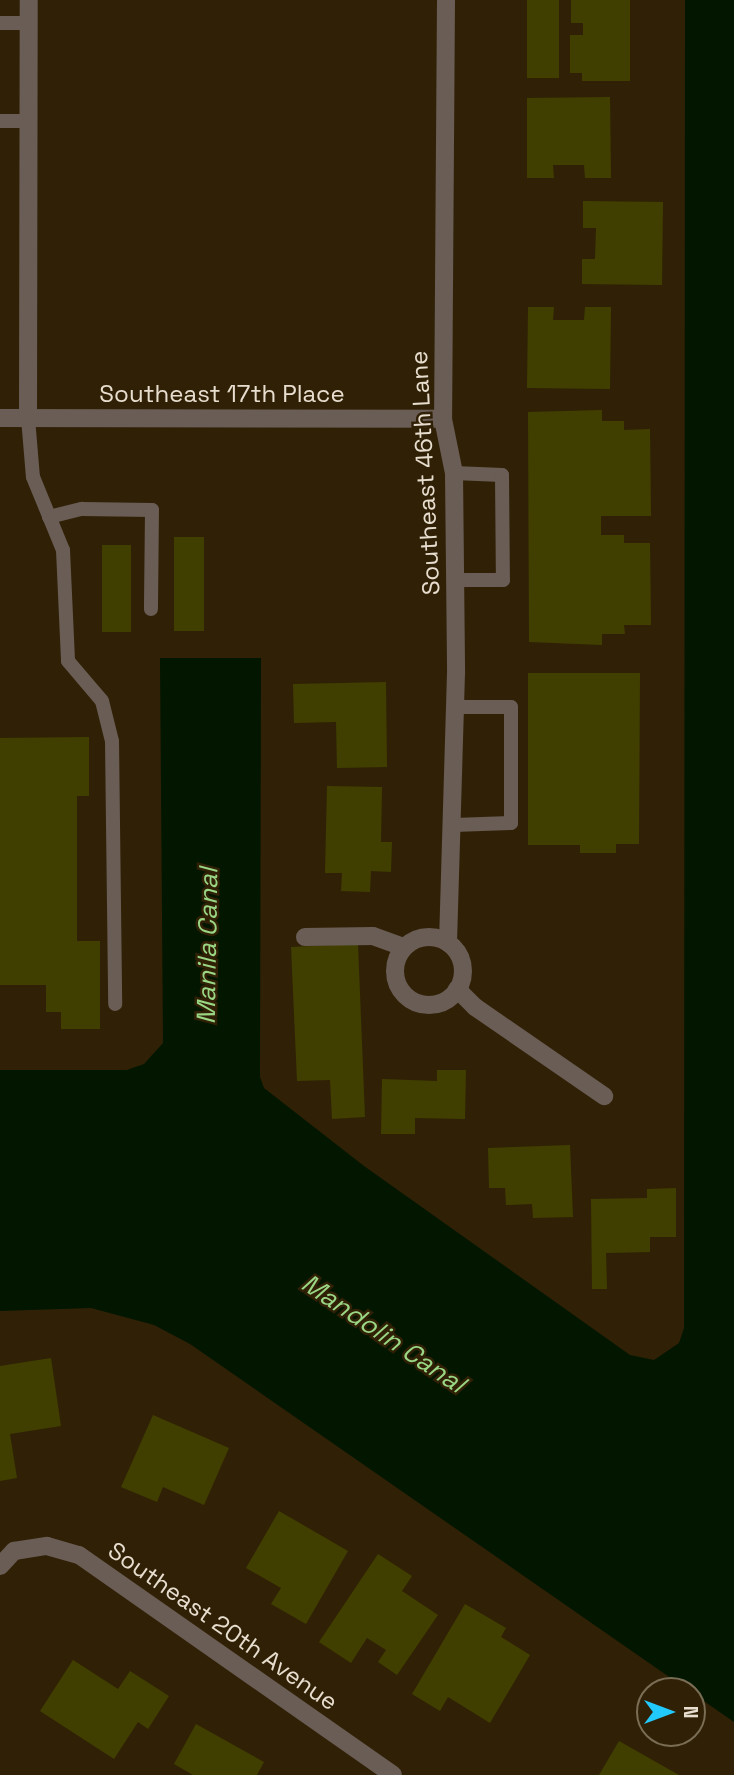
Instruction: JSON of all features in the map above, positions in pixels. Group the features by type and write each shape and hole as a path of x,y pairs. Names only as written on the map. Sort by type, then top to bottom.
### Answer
{"street":[{"path":"28,418 29,0"},
{"name":"Southeast 46th Lane","path":"446,0 443,419 454,473 456,580 454,825 448,943 460,959 457,989"},
{"name":"Southeast 17th Place","path":"0,418 443,419"},
{"path":"305,937 373,936 404,947"},
{"path":"448,943 425,937 404,947 394,970 403,993 425,1005 449,998 457,989 475,1007 604,1096"},
{"name":"Southeast 20th Avenue","path":"0,1566 14,1551 47,1546 79,1555 393,1775"}],"lane":[{"path":"0,23 29,23"},
{"path":"0,121 29,121"},
{"path":"28,418 29,461 61,542 67,579 68,661 103,701 112,741 115,1004"},
{"path":"454,473 502,475 503,580 456,580"},
{"path":"49,517 82,509 152,510 151,609"},
{"path":"454,825 511,823 511,707 455,707"}],"water":[{"path":"685,0 734,0 734,1722 706,1703 706,1677 669,1677 190,1344 154,1325 91,1308 0,1311 0,1070 127,1070 144,1064 163,1043 160,658 261,658 260,1077 264,1088 364,1166 630,1355 654,1360 679,1343 684,1328"}],"building":[{"path":"527,0 559,0 559,78 527,78"},
{"path":"571,0 630,0 630,81 582,81 582,73 570,73 570,35 583,35 583,23 571,23"},
{"path":"610,97 611,178 585,178 584,165 553,165 554,178 527,178 527,98"},
{"path":"583,201 663,202 662,285 582,284 582,259 595,259 596,228 583,228"},
{"path":"528,307 554,307 553,320 584,320 585,307 611,307 610,389 527,388"},
{"path":"602,410 602,421 624,421 624,430 650,429 651,516 601,516 601,535 624,535 624,543 650,543 651,625 624,625 625,634 602,634 602,645 529,642 528,412"},
{"path":"174,537 204,537 204,631 174,631"},
{"path":"102,545 131,545 131,632 102,632"},
{"path":"528,673 640,673 639,844 616,844 616,853 580,853 580,845 528,845"},
{"path":"386,682 387,767 337,768 336,722 294,723 293,684"},
{"path":"89,737 89,796 77,796 77,941 100,941 100,1029 61,1029 61,1012 46,1012 46,985 0,985 0,738"},
{"path":"327,786 382,787 381,842 392,842 391,872 371,871 370,892 341,891 342,873 325,873"},
{"path":"358,944 365,1117 332,1119 330,1080 297,1081 291,947"},
{"path":"437,1070 466,1070 465,1119 415,1118 415,1134 381,1134 382,1079 437,1081"},
{"path":"570,1145 573,1217 533,1218 532,1204 506,1205 505,1188 489,1188 488,1148"},
{"path":"676,1188 676,1237 650,1237 650,1252 606,1253 607,1289 592,1289 591,1199 647,1198 647,1189"},
{"path":"51,1358 61,1426 10,1434 17,1478 0,1481 0,1366"},
{"path":"153,1415 229,1448 204,1505 163,1487 157,1502 121,1487"},
{"path":"279,1511 348,1551 306,1624 271,1604 281,1588 246,1568"},
{"path":"378,1554 412,1576 402,1591 438,1615 397,1675 378,1662 386,1650 367,1638 351,1663 319,1642"},
{"path":"465,1604 506,1628 501,1637 530,1655 490,1723 448,1697 440,1711 412,1694"},
{"path":"73,1660 118,1689 130,1671 169,1696 148,1729 138,1722 114,1759 40,1711"},
{"path":"196,1724 264,1762 257,1775 193,1775 174,1764"},
{"path":"619,1741 679,1775 599,1775"}],"water label":[{"name":"Manila Canal","path":"208,946"},
{"name":"Mandolin Canal","path":"383,1334"}]}
